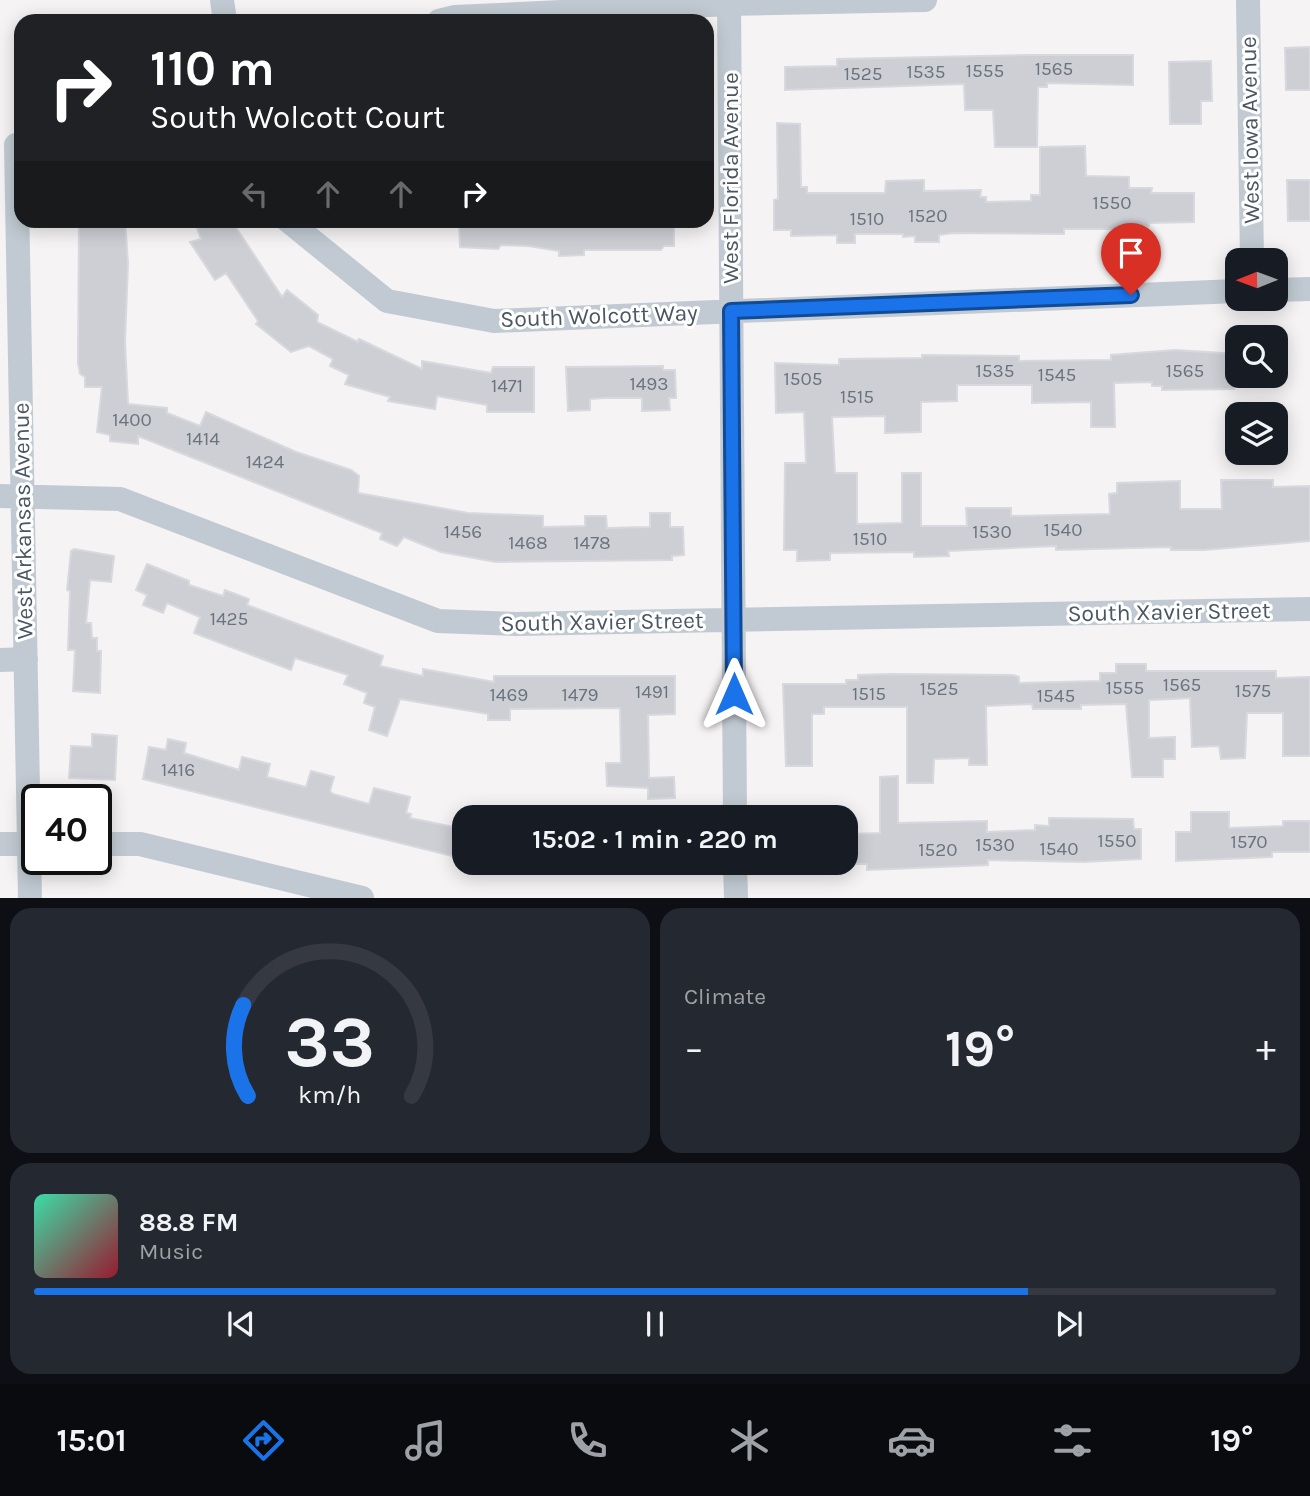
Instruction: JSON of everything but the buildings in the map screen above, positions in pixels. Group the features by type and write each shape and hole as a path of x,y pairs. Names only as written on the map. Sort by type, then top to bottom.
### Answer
{"street":[{"path":"510,14 729,2 925,0"},
{"name":"West Iowa Avenue","path":"1248,0 1252,248"},
{"name":"West Florida Avenue","path":"729,2 735,805"},
{"name":"West Arkansas Avenue","path":"12,145 9,316 11,496 26,659 31,784"},
{"name":"South Wolcott Way","path":"297,228 387,301 494,321 1225,291"},
{"path":"1288,290 1310,289"},
{"name":"South Xavier Street","path":"11,496 120,499 439,621 517,624 1310,609"},
{"path":"0,660 26,659"},
{"path":"0,845 21,844"},
{"path":"112,844 140,844 362,898"},
{"name":"West Arkansas Avenue","path":"30,898 31,875"},
{"path":"735,875 736,898"}],"route":[{"path":"734,694 731,311 1131,295"}]}
